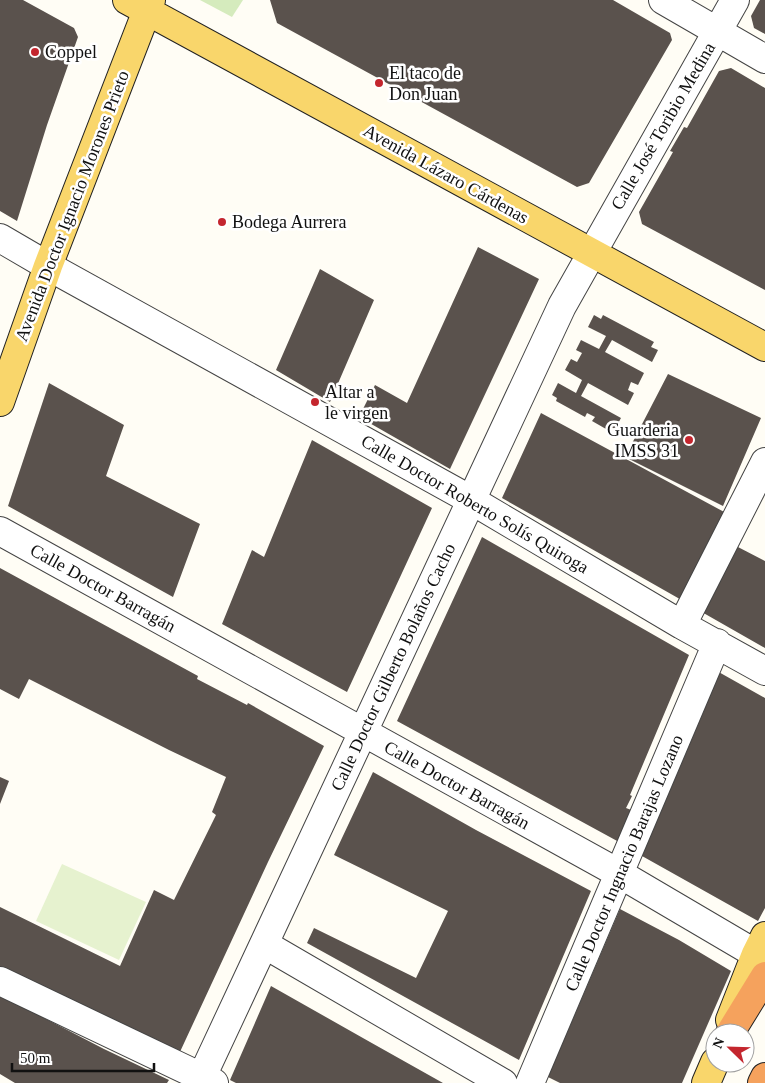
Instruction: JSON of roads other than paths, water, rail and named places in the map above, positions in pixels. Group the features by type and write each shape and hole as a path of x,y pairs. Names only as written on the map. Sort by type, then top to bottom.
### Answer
{"highway":[{"path":"734,1023 762,955"},
{"path":"762,1083 765,1077"}],"main road":[{"name":"Avenida Lázaro Cárdenas","path":"141,4 765,347"},
{"name":"Avenida Doctor Ignacio Morones Prieto","path":"0,402 141,4"},
{"path":"731,1023 762,955"}],"street":[{"path":"663,0 765,59"},
{"name":"Calle José Toribio Medina","path":"591,252 735,0"},
{"name":"Calle Doctor Roberto Solís Quiroga","path":"0,238 471,500 765,671"},
{"name":"Calle Doctor Gilberto Bolaños Cacho","path":"205,1081 264,944 362,733 562,306 591,252"},
{"path":"682,624 765,462"},
{"name":"Calle Doctor Barragán","path":"0,530 362,733 620,874 762,955"},
{"name":"Calle Doctor Ingnacio Barajas Lozano","path":"530,1083 717,643"},
{"path":"264,944 503,1083"},
{"path":"0,981 205,1081"}],"place":[{"name":"Coppel","path":"35,52"},
{"name":"El taco de Don Juan","path":"379,83"},
{"name":"Bodega Aurrera","path":"222,222"},
{"name":"Altar a le virgen","path":"315,402"},
{"name":"Guarderia IMSS 31","path":"689,440"}]}
